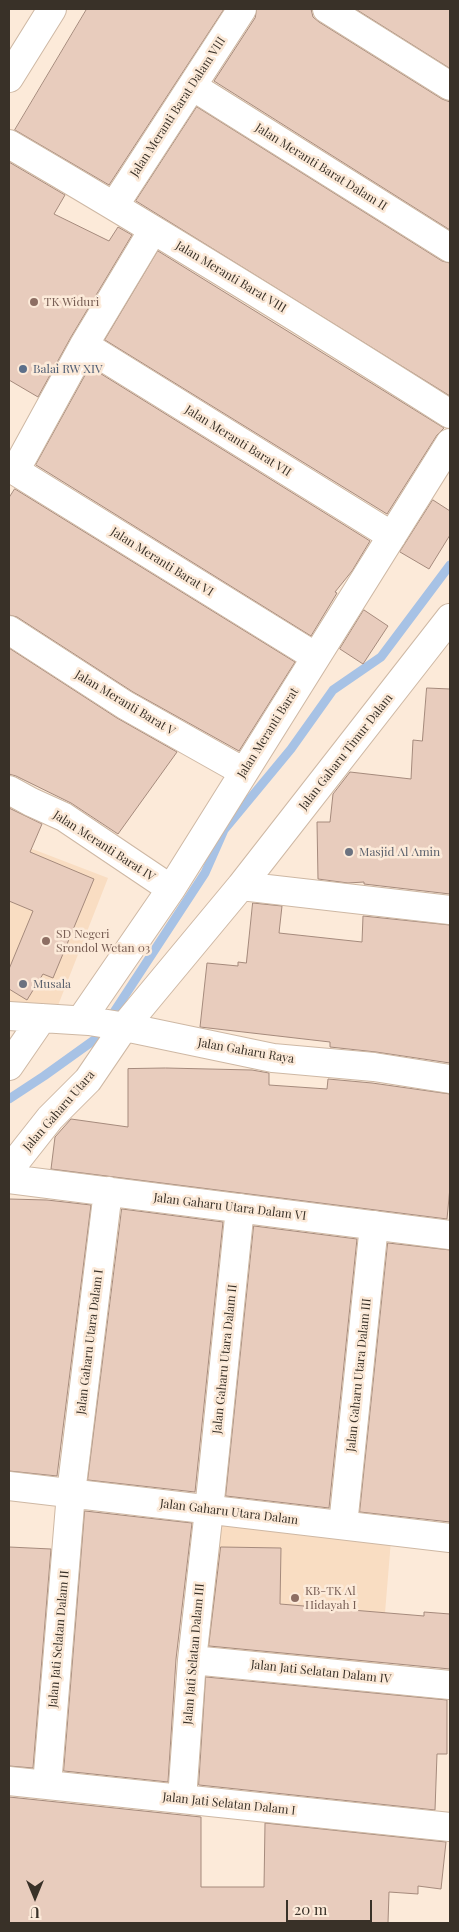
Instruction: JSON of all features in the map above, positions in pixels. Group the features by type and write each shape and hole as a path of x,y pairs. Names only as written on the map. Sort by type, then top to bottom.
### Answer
{"street":[{"path":"10,73 52,9"},
{"name":"Jalan Meranti Barat Dalam VIII","path":"114,206 242,9"},
{"path":"327,9 450,86"},
{"name":"Jalan Meranti Barat Dalam II","path":"192,86 450,248"},
{"name":"Jalan Meranti Barat VIII","path":"9,144 297,317 450,414"},
{"path":"12,469 154,230"},
{"name":"Jalan Meranti Barat VII","path":"84,345 392,536"},
{"name":"Jalan Meranti Barat","path":"85,1021 171,889 450,443"},
{"name":"Jalan Meranti Barat VI","path":"12,469 316,657"},
{"name":"Jalan Gaharu Timur Dalam","path":"122,1026 241,886 450,618"},
{"name":"Jalan Meranti Barat V","path":"9,630 124,705 244,772"},
{"name":"Jalan Meranti Barat IV","path":"9,790 64,817 171,889"},
{"path":"241,886 450,910"},
{"name":"Jalan Gaharu Raya","path":"9,1016 85,1021 122,1026 274,1058 374,1068 450,1079"},
{"path":"9,1066 42,1018"},
{"name":"Jalan Gaharu Utara","path":"9,1170 50,1118 88,1080 122,1026"},
{"name":"Jalan Gaharu Utara Dalam VI","path":"9,1179 450,1235"},
{"name":"Jalan Gaharu Utara Dalam I","path":"71,1493 108,1191"},
{"name":"Jalan Gaharu Utara Dalam II","path":"209,1510 240,1208"},
{"name":"Jalan Gaharu Utara Dalam III","path":"343,1525 374,1225"},
{"name":"Jalan Gaharu Utara Dalam","path":"9,1486 450,1538"},
{"name":"Jalan Jati Selatan Dalam II","path":"47,1785 71,1493"},
{"name":"Jalan Jati Selatan Dalam III","path":"182,1799 192,1660 209,1510"},
{"name":"Jalan Jati Selatan Dalam IV","path":"192,1660 450,1685"},
{"name":"Jalan Jati Selatan Dalam I","path":"9,1781 450,1826"}],"shaded area":[{"name":"SD Negeri Srondol Wetan 03","path":"9,840 108,878 57,1008 9,1005"},
{"name":"KB-TK Al Hidayah I","path":"213,1519 391,1540 380,1674 197,1656"}],"building":[{"path":"87,9 224,9 109,185 15,130"},
{"path":"257,9 311,9 313,17 319,22 442,99 450,102 450,230 214,81 255,18"},
{"path":"356,9 450,9 450,68"},
{"path":"197,107 442,261 450,263 450,396 136,201"},
{"path":"9,162 65,195 54,214 109,241 118,227 132,235 71,337 38,397 9,380"},
{"path":"158,251 444,428 437,435 387,514 105,340"},
{"path":"90,367 370,541 352,571 335,592 337,593 311,636 36,465"},
{"path":"15,489 295,662 239,751 133,692 17,617 9,615 9,498"},
{"path":"433,500 450,511 450,535 429,569 400,552"},
{"path":"364,610 388,626 363,664 340,649"},
{"path":"9,648 117,718 177,752 118,834 71,803 9,774"},
{"path":"427,688 450,689 450,894 364,884 364,882 348,883 318,879 317,822 330,822 333,794 350,772 411,779 413,740 422,741"},
{"name":"SD Negeri Srondol Wetan 03","path":"9,808 42,824 30,852 94,879 53,978 43,974 27,1000 9,989 9,969 33,911 9,901"},
{"path":"253,903 282,906 279,933 362,942 363,916 450,925 450,1063 330,1047 330,1042 200,1027 207,963 238,966 238,962 246,963"},
{"path":"128,1069 252,1070 269,1073 269,1085 327,1089 328,1079 450,1094 450,1187 447,1219 51,1169 55,1137 71,1119 128,1127"},
{"path":"9,1199 47,1200 91,1205 57,1476 9,1471"},
{"path":"122,1209 223,1222 195,1492 88,1480"},
{"path":"254,1226 357,1239 329,1508 226,1496"},
{"path":"388,1243 450,1250 450,1522 360,1512"},
{"path":"85,1511 192,1523 176,1659 168,1782 64,1771"},
{"path":"9,1547 51,1549 33,1768 9,1766"},
{"path":"221,1547 281,1548 280,1604 424,1616 424,1612 450,1614 450,1669 209,1646"},
{"path":"206,1677 447,1700 447,1754 437,1754 435,1810 199,1785"},
{"path":"9,1797 201,1817 201,1887 264,1887 265,1823 446,1842 441,1889 418,1886 418,1894 389,1892 388,1923 9,1923"}],"waterway":[{"path":"9,1099 97,1038 205,873 224,830 291,749 333,690 381,657 450,565"}],"place":[{"name":"TK Widuri","path":"34,302"},
{"name":"Balai RW XIV","path":"23,369"},
{"name":"Masjid Al Amin","path":"349,852"},
{"name":"SD Negeri Srondol Wetan 03","path":"46,941"},
{"name":"Musala","path":"23,984"},
{"name":"KB-TK Al Hidayah I","path":"295,1598"}]}
